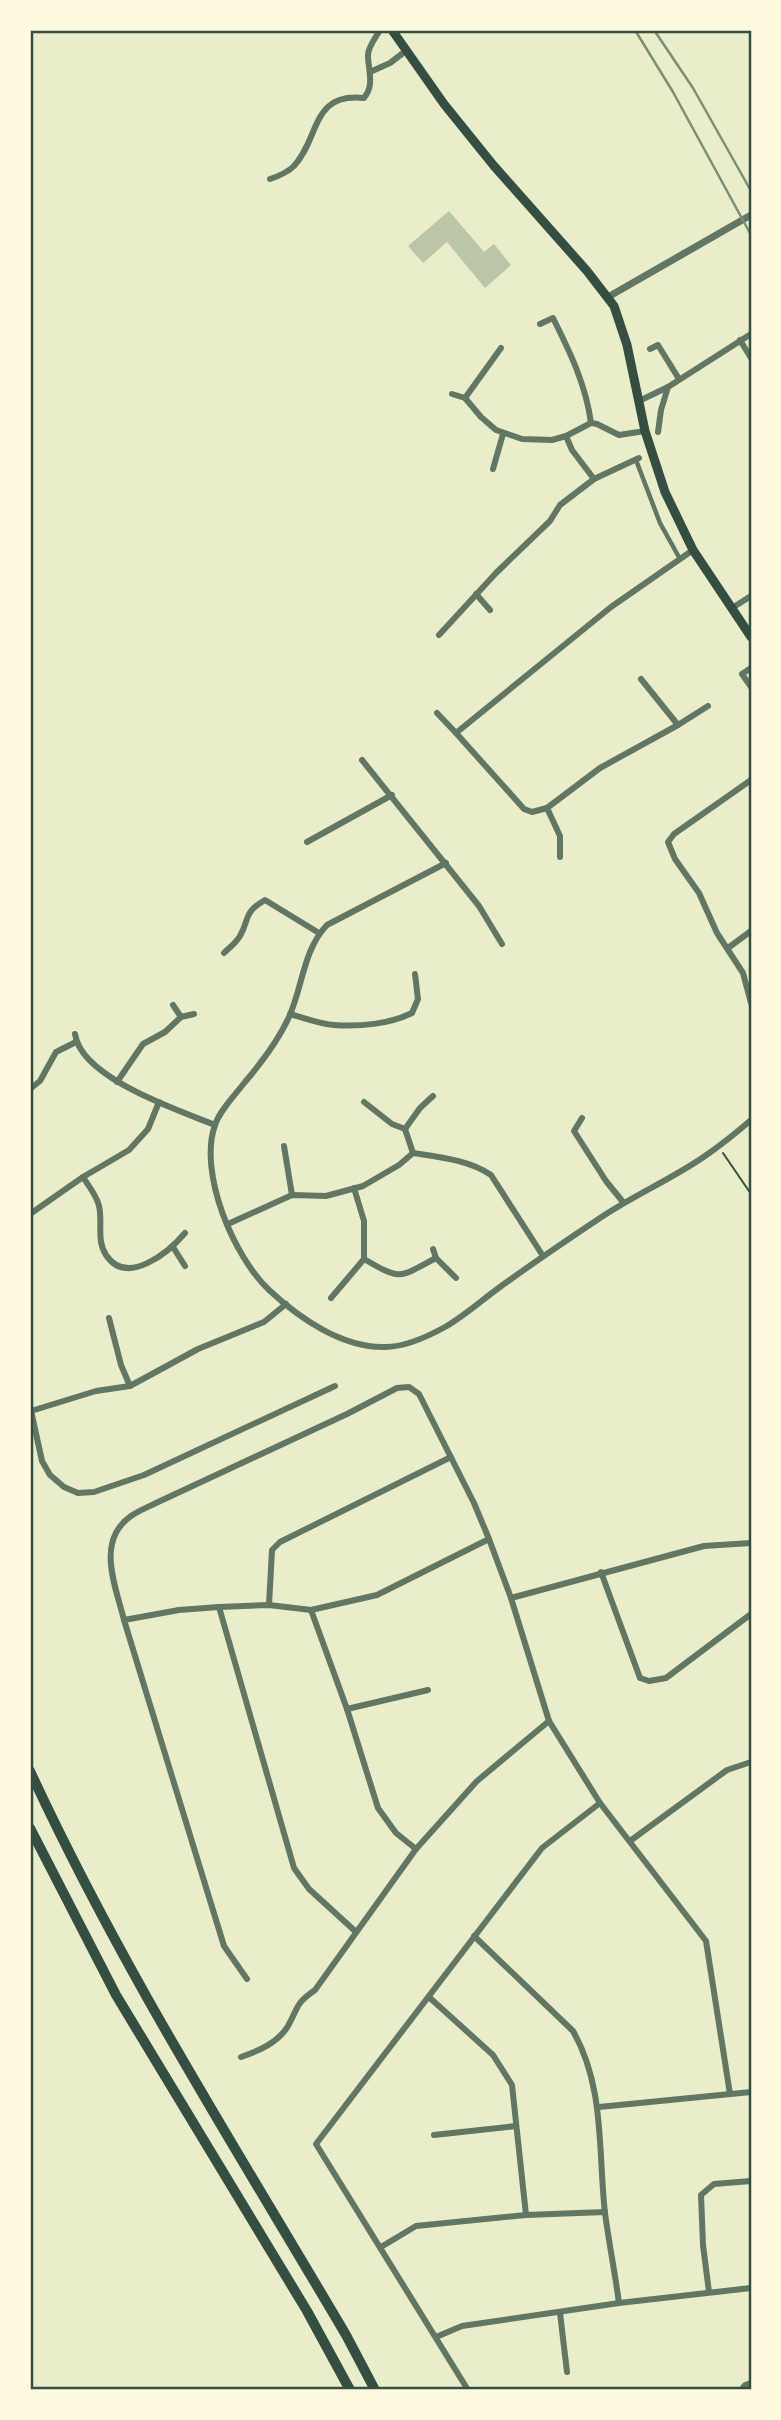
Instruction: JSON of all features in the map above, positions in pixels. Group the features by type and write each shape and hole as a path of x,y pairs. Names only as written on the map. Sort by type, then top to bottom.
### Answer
{"highway":[{"path":"30,1771 69,1856 138,1985 181,2062 340,2323 375,2390"},
{"path":"30,1828 116,1995 307,2311 350,2390"}],"main road":[{"path":"392,30 444,104 494,166 608,297 620,319 645,431 665,492 693,550 751,636"}],"street":[{"path":"270,179 285,173 296,164 312,129 331,103 341,98 364,98 369,91 368,52 380,30"},
{"path":"370,72 390,63 407,50"},
{"path":"608,297 751,215"},
{"path":"540,324 553,318 565,340 576,363 591,423"},
{"path":"639,401 668,387 751,334"},
{"path":"740,340 751,358"},
{"path":"650,349 658,345 679,379"},
{"path":"464,398 501,348"},
{"path":"659,432 661,410 668,387"},
{"path":"452,394 464,398 481,417 503,434 537,441 566,436 591,423 619,435 645,431"},
{"path":"493,469 503,434"},
{"path":"566,436 572,450 594,479"},
{"path":"439,635 476,594 550,522 560,505 594,479 638,459 660,523 680,559"},
{"path":"456,733 611,607 693,550"},
{"path":"476,594 490,610"},
{"path":"732,608 751,596"},
{"path":"751,668 742,674 751,687"},
{"path":"641,679 678,725"},
{"path":"437,713 524,809 532,812 547,808 600,768 708,706"},
{"path":"362,760 479,906 502,944"},
{"path":"751,780 674,834 668,842 675,859 699,892 717,933 743,973 751,1003"},
{"path":"307,842 391,795"},
{"path":"547,808 560,836 560,857"},
{"path":"446,863 327,925 319,933 310,950 290,1014 275,1044 215,1125 210,1156 214,1189 228,1224 251,1268 268,1289 321,1330 354,1342 384,1347 413,1342 445,1327 543,1256 624,1202 705,1156 751,1121"},
{"path":"224,953 239,938 246,917 254,906 265,900 319,933"},
{"path":"728,948 751,931"},
{"path":"290,1014 333,1026 369,1024 401,1018 412,1013 418,999 415,974"},
{"path":"173,1005 181,1017"},
{"path":"117,1082 143,1044 166,1032 181,1017 194,1014"},
{"path":"30,1089 40,1081 55,1052 75,1038 98,1069 117,1082 215,1125"},
{"path":"405,1129 433,1096"},
{"path":"30,1214 83,1177 130,1150 148,1129 159,1102"},
{"path":"364,1102 392,1124 405,1129"},
{"path":"582,1118 574,1131 606,1181 624,1202"},
{"path":"405,1129 413,1153"},
{"path":"284,1146 292,1195"},
{"path":"228,1224 292,1195 326,1196 363,1186 399,1165 413,1153"},
{"path":"413,1153 468,1164 491,1175 543,1256"},
{"path":"83,1177 99,1205 100,1230 106,1256 127,1268 141,1266 173,1247 185,1233"},
{"path":"331,1298 364,1259 364,1221 354,1188"},
{"path":"173,1247 185,1266"},
{"path":"433,1249 436,1258 456,1278"},
{"path":"364,1259 392,1275 406,1274 436,1258"},
{"path":"286,1304 264,1322 198,1349 130,1385 31,1408 42,1461 50,1475 64,1487 78,1493 94,1492 144,1475 335,1386"},
{"path":"109,1318 121,1365 130,1385"},
{"path":"247,1979 224,1946 124,1620 111,1571 114,1534 129,1517 397,1388 409,1387 419,1394 489,1539 511,1598 549,1721 600,1803 706,1941 730,2094"},
{"path":"269,1605 272,1550 280,1542 451,1457"},
{"path":"124,1620 179,1610 219,1607 269,1605 311,1610 377,1595 489,1539"},
{"path":"511,1598 704,1546 751,1543"},
{"path":"601,1572 640,1678 649,1681 666,1678 751,1614"},
{"path":"219,1607 294,1868 309,1889 355,1931"},
{"path":"311,1610 347,1709 378,1808 396,1833 416,1849"},
{"path":"347,1709 428,1690"},
{"path":"241,2057 265,2048 286,2028 298,2002 315,1990 416,1849 477,1781 549,1721"},
{"path":"630,1841 727,1770 751,1762"},
{"path":"468,2390 316,2144 542,1848 600,1803"},
{"path":"474,1936 573,2031 587,2061 598,2106 605,2213 619,2303"},
{"path":"430,1998 493,2056 512,2085 526,2215"},
{"path":"598,2106 751,2092"},
{"path":"434,2135 516,2126"},
{"path":"709,2292 703,2245 701,2195 714,2184 751,2181"},
{"path":"381,2247 416,2226 526,2215 605,2213"},
{"path":"436,2337 462,2326 619,2303 751,2288"},
{"path":"560,2313 567,2372"},
{"path":"741,2390 751,2383"}],"path":[{"path":"718,1146 751,1194"}],"building":[{"path":"449,211 484,252 494,244 511,265 485,288 447,242 423,263 408,246"}],"railway":[{"path":"635,30 673,92 751,235"},
{"path":"654,30 693,88 751,191"}]}
